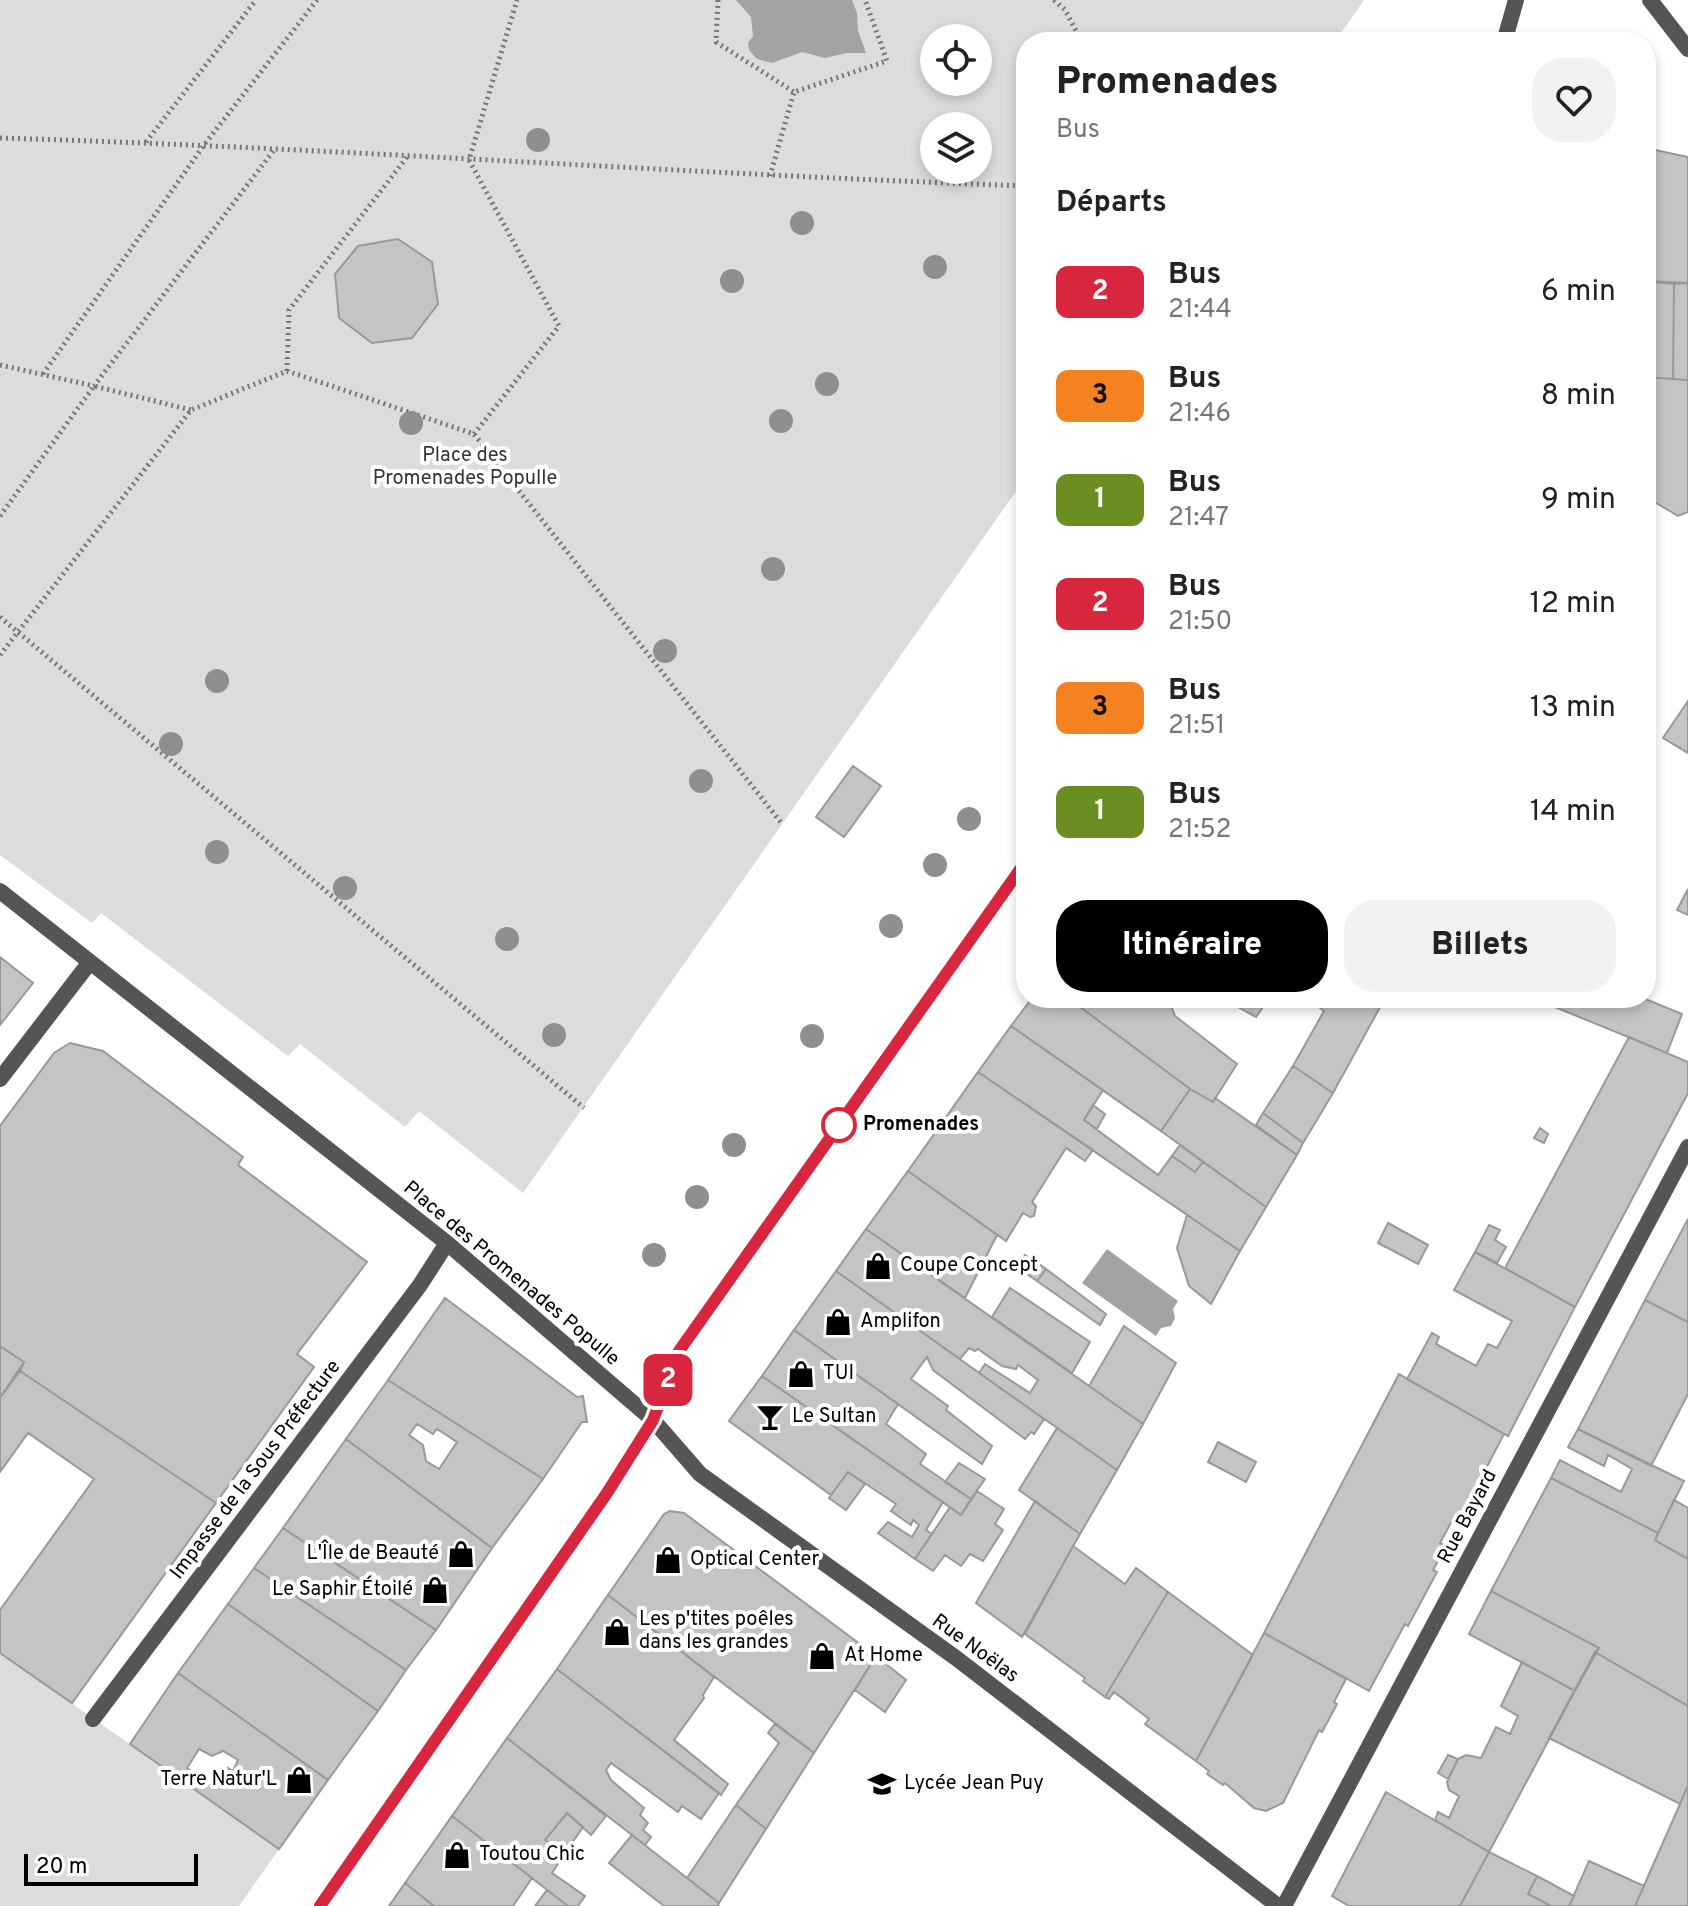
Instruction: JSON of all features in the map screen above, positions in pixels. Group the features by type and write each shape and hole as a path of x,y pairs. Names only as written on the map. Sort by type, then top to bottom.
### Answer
{"street":[{"path":"1507,32 1516,0"},
{"path":"1650,0 1688,49"},
{"path":"320,1906 607,1493 653,1420 679,1351 1016,875"},
{"name":"Place des Promenades Populle","path":"0,891 447,1243 653,1420"},
{"path":"0,1079 90,962"},
{"name":"Rue Bayard","path":"1284,1906 1688,1147"},
{"name":"Impasse de la Sous Préfecture","path":"93,1719 420,1285 447,1243"},
{"name":"Rue Noëlas","path":"653,1420 700,1474 956,1658 1278,1906"}],"path":[{"path":"146,142 256,0"},
{"path":"43,374 204,145 317,0"},
{"path":"474,434 559,326 469,160 517,0"},
{"path":"718,0 716,42 794,92"},
{"path":"794,92 887,61 865,0"},
{"path":"1054,0 1065,10 1077,32"},
{"path":"770,176 794,92"},
{"path":"0,138 146,142 770,176 1016,186"},
{"path":"0,516 94,386 274,149"},
{"path":"287,371 289,310 407,156"},
{"path":"0,365 191,410"},
{"path":"0,655 191,410 287,371 474,434 783,825"},
{"path":"0,617 584,1108"}],"green space":[{"name":"Place des Promenades Populle","path":"0,0 1364,0 1342,32 1016,32 1016,491 523,1193 419,1111 405,1127 300,1044 288,1056 101,913 92,923 0,855"},
{"path":"0,1653 279,1849 239,1906 0,1906"}],"shaded area":[{"path":"736,0 852,0 866,53 825,58 802,52 772,63 757,59 749,50 748,43 753,36 751,17"},
{"path":"1107,1249 1178,1301 1173,1309 1175,1318 1171,1326 1161,1328 1156,1336 1082,1283"}],"building":[{"path":"1656,150 1688,157 1688,283 1656,281"},
{"path":"398,239 432,262 438,304 412,338 372,343 339,318 335,274 358,246"},
{"path":"1656,282 1674,284 1673,379 1656,378"},
{"path":"1688,283 1688,380 1673,379 1674,284"},
{"path":"1656,378 1688,380 1688,512 1678,516 1656,503"},
{"path":"1688,701 1688,753 1663,738"},
{"path":"853,766 881,786 844,837 816,817"},
{"path":"1688,889 1688,915 1677,910"},
{"path":"0,957 33,983 0,1025"},
{"path":"1656,1003 1682,1014 1667,1053 1557,1008 1656,1008"},
{"path":"1024,1008 1081,1008 1190,1089 1161,1131 1011,1026"},
{"path":"1081,1008 1172,1008 1175,1016 1237,1064 1213,1102 1190,1089"},
{"path":"1240,1008 1262,1008 1256,1017"},
{"path":"1320,1008 1380,1008 1333,1093 1293,1066 1324,1011"},
{"path":"1011,1026 1103,1090 1084,1120 1158,1175 1172,1156 1195,1172 1203,1162 1266,1207 1240,1251 978,1072"},
{"path":"1629,1037 1688,1062 1688,1093 1575,1307 1505,1268"},
{"path":"70,1043 103,1051 243,1157 238,1165 367,1262 297,1354 314,1367 216,1503 20,1371 24,1362 0,1346 0,1126 54,1053"},
{"path":"1293,1066 1333,1093 1303,1143 1263,1113"},
{"path":"978,1072 1093,1150 1085,1161 1066,1148 1032,1202 1036,1206 1034,1216 1023,1213 1006,1241 908,1171"},
{"path":"1190,1089 1213,1102 1215,1098 1297,1155 1266,1207 1161,1131"},
{"path":"1093,1105 1105,1114 1097,1129 1084,1120"},
{"path":"1263,1113 1303,1143 1297,1155 1256,1125"},
{"path":"1540,1128 1548,1134 1544,1143 1534,1138"},
{"path":"1180,1145 1203,1162 1195,1172 1172,1156"},
{"path":"908,1171 997,1235 965,1298 866,1229"},
{"path":"1187,1215 1240,1251 1211,1304 1189,1286 1177,1248"},
{"path":"1688,1219 1688,1322 1645,1300"},
{"path":"1388,1223 1428,1245 1418,1264 1378,1243"},
{"path":"1489,1225 1500,1230 1495,1240 1506,1247 1497,1263 1475,1252"},
{"path":"866,1229 1143,1424 1117,1470 979,1373 985,1364 1030,1393 1038,1380 1018,1365 1016,1369 1002,1366 978,1349 969,1348 960,1359 836,1271"},
{"path":"1475,1252 1575,1307 1508,1436 1407,1379 1432,1333 1439,1337 1436,1344 1476,1366 1488,1344 1497,1348 1512,1321 1454,1290"},
{"path":"1025,1255 1036,1262 1027,1274 1018,1267"},
{"path":"1036,1262 1046,1269 1037,1281 1027,1274"},
{"path":"1046,1269 1106,1314 1100,1325 1037,1281"},
{"path":"836,1271 1044,1419 1034,1434 1031,1432 1025,1439 933,1370 927,1357 911,1379 948,1406 946,1410 992,1446 982,1464 794,1330"},
{"path":"1010,1288 1090,1342 1072,1373 992,1317"},
{"path":"445,1298 577,1397 583,1396 587,1422 582,1422 543,1479 388,1380"},
{"path":"1645,1300 1688,1322 1688,1394 1651,1466 1578,1429"},
{"path":"1124,1326 1176,1363 1143,1424 1089,1386"},
{"path":"794,1330 898,1404 886,1424 926,1454 920,1464 971,1499 961,1515 762,1376"},
{"path":"0,1346 24,1362 0,1398"},
{"path":"20,1371 216,1503 72,1703 0,1653 0,1610 94,1479 28,1433 0,1472 0,1398"},
{"path":"1399,1374 1504,1434 1459,1520 1454,1517 1440,1543 1446,1546 1433,1570 1437,1572 1369,1691 1264,1633"},
{"path":"762,1376 943,1502 926,1530 932,1534 915,1559 878,1533 888,1522 912,1537 919,1525 913,1520 911,1525 891,1511 896,1504 848,1472 831,1495 729,1421"},
{"path":"388,1380 543,1479 492,1548 346,1439","holes":["417,1424 433,1434 437,1429 457,1442 439,1469 426,1461 423,1445 409,1435"]},
{"path":"1057,1428 1117,1470 1080,1534 1019,1490"},
{"path":"1578,1429 1684,1481 1658,1533 1551,1478 1560,1460 1621,1492 1632,1469 1608,1455 1604,1466 1568,1447"},
{"path":"346,1439 492,1548 436,1630 283,1528"},
{"path":"1218,1442 1256,1462 1246,1482 1208,1462"},
{"path":"959,1463 985,1479 971,1499 945,1482"},
{"path":"848,1472 865,1484 846,1510 829,1498"},
{"path":"1551,1478 1658,1533 1655,1540 1688,1559 1688,1706 1595,1652 1599,1648 1491,1591"},
{"path":"977,1491 1004,1509 995,1524 1003,1530 983,1561 970,1554 961,1566 945,1555 933,1571 915,1559 950,1507 961,1515"},
{"path":"1674,1500 1688,1508 1688,1559 1655,1540"},
{"path":"1035,1501 1080,1534 1022,1637 976,1603"},
{"path":"670,1511 684,1513 876,1656 814,1753 608,1595 664,1514"},
{"path":"283,1528 436,1630 406,1670 254,1568"},
{"path":"1073,1546 1125,1584 1136,1568 1168,1592 1105,1697 1083,1681 1085,1678 1025,1634"},
{"path":"254,1568 406,1670 378,1711 228,1604"},
{"path":"1491,1591 1599,1648 1575,1691 1469,1634"},
{"path":"1168,1592 1253,1655 1196,1761 1145,1724 1149,1719 1114,1692 1109,1699 1105,1697"},
{"path":"608,1595 714,1677 704,1698 674,1740 728,1784 721,1795 557,1669"},
{"path":"228,1604 378,1711 328,1780 178,1673"},
{"path":"1264,1633 1346,1679 1334,1702 1337,1704 1322,1732 1319,1730 1283,1803 1266,1811 1254,1808 1225,1783 1223,1785 1207,1774 1209,1771 1196,1761"},
{"path":"1595,1652 1688,1706 1688,1785 1680,1804 1549,1738"},
{"path":"876,1656 906,1680 885,1712 855,1690"},
{"path":"1522,1662 1575,1691 1489,1852 1435,1820 1438,1812 1449,1818 1459,1796 1449,1790 1447,1782 1458,1759 1466,1755 1481,1758 1496,1727 1510,1734 1518,1716 1501,1706"},
{"path":"557,1669 719,1793 701,1819 682,1806 678,1812 611,1763 606,1770 611,1780 644,1808 640,1815 648,1823 643,1830 651,1837 645,1845 507,1738"},
{"path":"178,1673 328,1780 279,1849 130,1744","holes":["199,1749 212,1756 223,1751 238,1760 233,1771 228,1768 225,1776 219,1772 210,1785 187,1768"]},
{"path":"775,1724 814,1753 766,1829 736,1805 779,1743 768,1733"},
{"path":"507,1738 606,1816 591,1835 567,1813 545,1840 565,1853 552,1873 585,1896 578,1906 568,1906 452,1816"},
{"path":"1448,1755 1458,1759 1448,1779 1438,1773"},
{"path":"1688,1785 1688,1906 1635,1906 1680,1804"},
{"path":"1386,1792 1489,1852 1460,1906 1349,1906 1332,1896"},
{"path":"736,1805 766,1829 719,1903 687,1878"},
{"path":"567,1813 583,1827 565,1853 545,1840"},
{"path":"452,1816 532,1878 513,1906 434,1906 405,1883"},
{"path":"632,1835 719,1903 718,1906 664,1906 609,1863"},
{"path":"1489,1852 1537,1876 1528,1894 1551,1906 1460,1906"},
{"path":"1589,1861 1644,1886 1635,1906 1569,1906"},
{"path":"1537,1876 1574,1896 1569,1906 1551,1906 1528,1894"},
{"path":"405,1883 434,1906 389,1906"},
{"path":"547,1890 568,1906 535,1906"}],"bus line":[{"name":"2","path":"320,1906 607,1493 653,1420 679,1351 1016,875"}],"place":[{"name":"Promenades","path":"839,1125"},
{"name":"Coupe Concept","path":"878,1266"},
{"name":"Amplifon","path":"838,1322"},
{"name":"TUI","path":"801,1374"},
{"name":"Le Sultan","path":"770,1417"},
{"name":"L'Île de Beauté","path":"461,1554"},
{"name":"Optical Center","path":"668,1560"},
{"name":"Le Saphir Étoilé","path":"435,1590"},
{"name":"Les p'tites poêles dans les grandes","path":"617,1632"},
{"name":"At Home","path":"822,1656"},
{"name":"Terre Natur'L","path":"299,1780"},
{"name":"Lycée Jean Puy","path":"882,1784"},
{"name":"Toutou Chic","path":"457,1855"}]}
